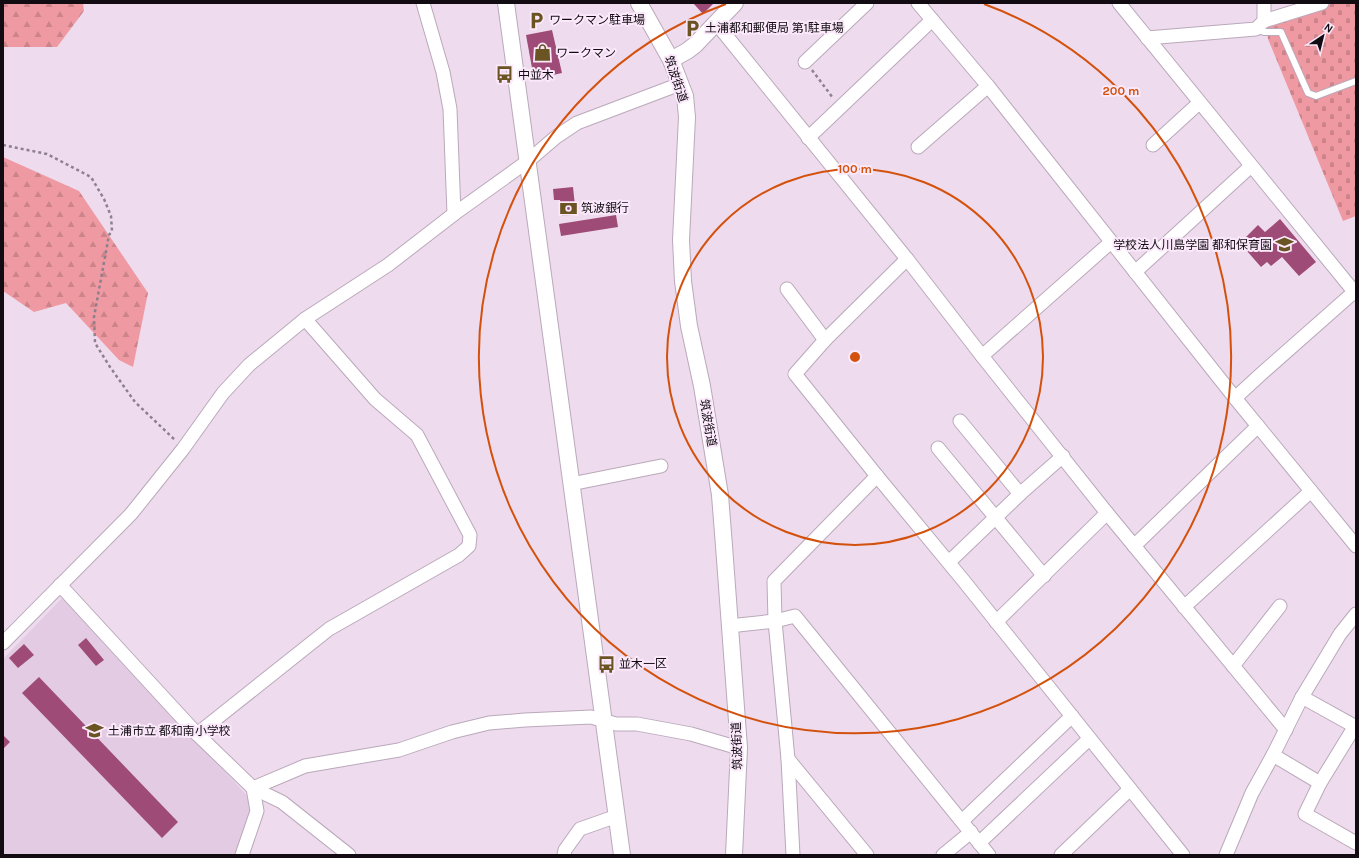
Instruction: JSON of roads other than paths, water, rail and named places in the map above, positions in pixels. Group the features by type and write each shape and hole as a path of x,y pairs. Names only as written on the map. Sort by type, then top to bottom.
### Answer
{"street":[{"path":"423,3 443,72 450,109 454,214"},
{"path":"506,3 622,855"},
{"name":"筑波街道","path":"639,3 671,60 685,96 687,117 681,240 683,281 689,326 702,386 720,495 738,748 734,855"},
{"path":"805,62 867,3"},
{"path":"918,3 988,86 1258,426 1356,546"},
{"path":"1119,3 1355,293 1260,375 1236,398"},
{"path":"1260,25 1264,3"},
{"path":"1147,38 1260,25 1322,3"},
{"path":"671,60 687,51 716,23 732,4"},
{"path":"808,138 932,20"},
{"path":"716,23 907,259 1107,513 1286,730"},
{"path":"3,642 131,514 183,448 223,393 249,365 305,319 388,265 454,214 528,161 556,137 577,123 680,84"},
{"path":"918,147 988,86"},
{"path":"1153,145 1199,103"},
{"path":"1135,272 1251,166"},
{"path":"982,356 1111,242"},
{"path":"907,259 825,340 795,374 877,476 949,562 1180,854"},
{"path":"787,289 825,340"},
{"path":"197,734 329,629 459,555 470,546 470,535 417,435 375,400 305,319"},
{"path":"960,421 1020,494"},
{"path":"1134,546 1258,426"},
{"path":"938,448 1044,576"},
{"path":"949,562 1062,456"},
{"path":"571,484 661,466"},
{"path":"793,855 788,759 774,622 774,581 877,476"},
{"path":"1184,606 1311,491"},
{"path":"996,622 1107,513"},
{"path":"60,585 197,734 253,788 282,802 349,855"},
{"path":"1233,666 1280,606"},
{"path":"1231,853 1252,793 1302,697 1340,634 1356,614"},
{"path":"729,626 774,622 795,616 989,855"},
{"path":"1302,697 1355,726 1320,783 1305,814 1356,843"},
{"path":"962,821 1072,716"},
{"path":"253,788 305,766 398,750 452,732 489,723 591,717 616,724 637,724 691,734 738,748"},
{"path":"980,843 1090,739"},
{"path":"1273,755 1320,783"},
{"path":"788,759 867,855"},
{"path":"242,855 257,811 253,788"},
{"path":"1060,855 1130,789"},
{"path":"564,855 565,850 580,829 617,816"},
{"path":"943,855 971,832"}],"lane":[{"path":"1260,25 1264,32 1281,32 1308,92 1316,96 1356,81"}],"place":[{"name":"ワークマン駐車場","path":"536,20"},
{"name":"土浦都和郵便局 第1駐車場","path":"692,28"},
{"name":"ワークマン","path":"543,53"},
{"name":"中並木","path":"505,75"},
{"name":"筑波銀行","path":"568,208"},
{"name":"学校法人川島学園 都和保育園","path":"1285,245"},
{"name":"並木一区","path":"606,664"},
{"name":"土浦市立 都和南小学校","path":"95,731"}]}
